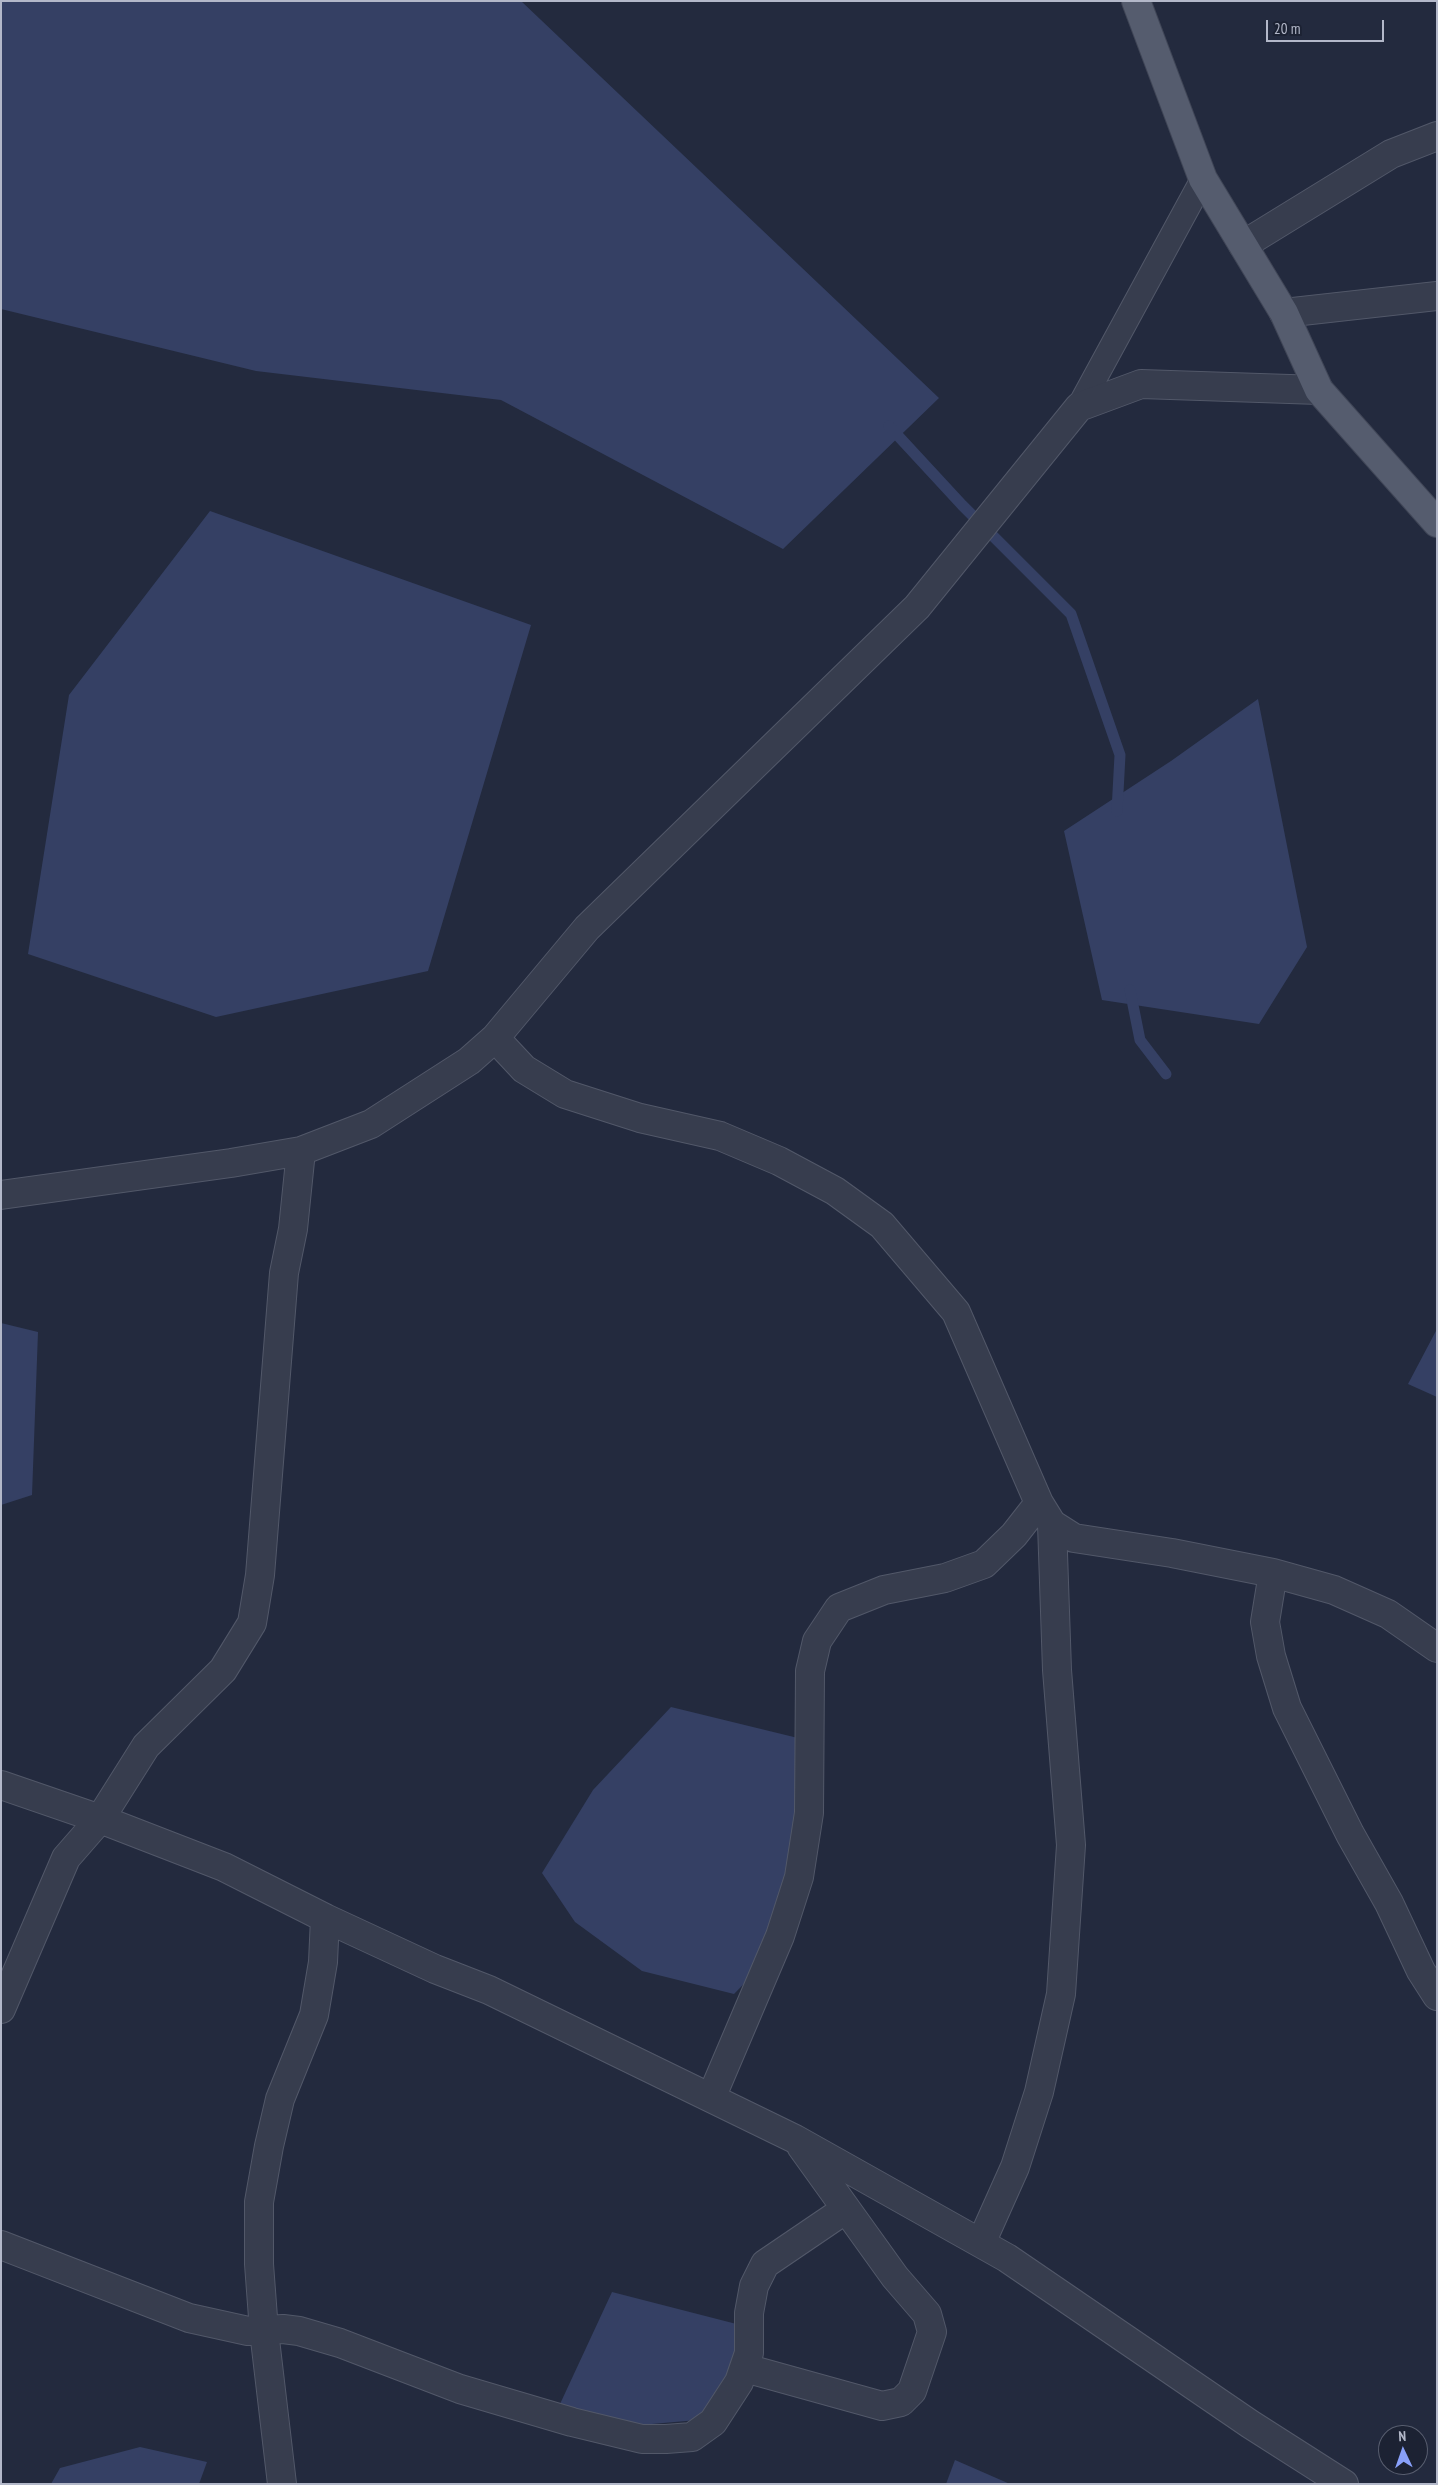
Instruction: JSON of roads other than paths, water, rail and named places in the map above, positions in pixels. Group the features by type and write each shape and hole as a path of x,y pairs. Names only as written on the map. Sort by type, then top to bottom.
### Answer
{"main road":[{"path":"1136,1 1203,179 1284,313 1319,390 1437,523"}],"street":[{"path":"1243,245 1392,154 1437,136"},
{"path":"1284,313 1437,296"},
{"path":"1,1195 231,1163 301,1151 371,1124 469,1061 495,1038 588,928 917,607 1078,407 1141,384 1319,390"},
{"path":"495,1038 524,1069 565,1094 640,1118 720,1136 778,1160 835,1191 882,1225 956,1312 1046,1513 1071,1845 1061,1994 1039,2092 1016,2167 982,2243"},
{"path":"1,2009 66,1858 100,1819 146,1746 224,1670 252,1623 260,1575 284,1273 293,1230 301,1151"},
{"path":"1046,1513 1074,1538 1172,1553 1273,1573 1334,1590 1388,1614 1437,1648"},
{"path":"711,2098 780,1936 798,1877 809,1813 810,1671 817,1641 839,1608 884,1590 945,1578 984,1564 1014,1535 1046,1513"},
{"path":"1273,1573 1265,1622 1271,1656 1287,1708 1350,1834 1390,1903 1421,1972 1437,1996"},
{"path":"1,1785 100,1819 224,1867 325,1918 436,1969 489,1990 795,2139 982,2243 1105,2324 1250,2424 1344,2484"},
{"path":"282,2484 264,2331 259,2264 259,2202 280,2100 314,2014 323,1962 325,1918"},
{"path":"744,2368 882,2406 901,2402 912,2391 932,2332 927,2314 895,2277 795,2139"},
{"path":"1,2245 189,2318 248,2330 291,2330 340,2343 460,2389 572,2422 642,2438 692,2436 713,2422 739,2382 749,2353 749,2319 754,2286 765,2264 846,2209"}],"lane":[{"path":"1078,407 1203,179"}],"water":[{"path":"1,1 521,1 939,398 783,549 501,400 256,371 1,309"},
{"path":"210,511 531,625 428,971 216,1017 28,954 69,695"},
{"path":"1258,699 1307,947 1259,1024 1102,1000 1064,831 1171,761"},
{"path":"1,1323 38,1332 32,1495 1,1505"},
{"path":"1437,1329 1437,1397 1408,1384"},
{"path":"671,1707 802,1739 786,1941 734,1994 642,1971 575,1922 542,1873 593,1790"},
{"path":"612,2292 752,2328 720,2418 629,2426 560,2404"},
{"path":"140,2447 207,2462 199,2484 51,2484 60,2468"},
{"path":"955,2460 1010,2484 946,2484"}],"waterway":[{"path":"889,426 962,505 1071,614 1120,755 1117,811"},
{"path":"1130,990 1140,1040 1166,1074"}]}
